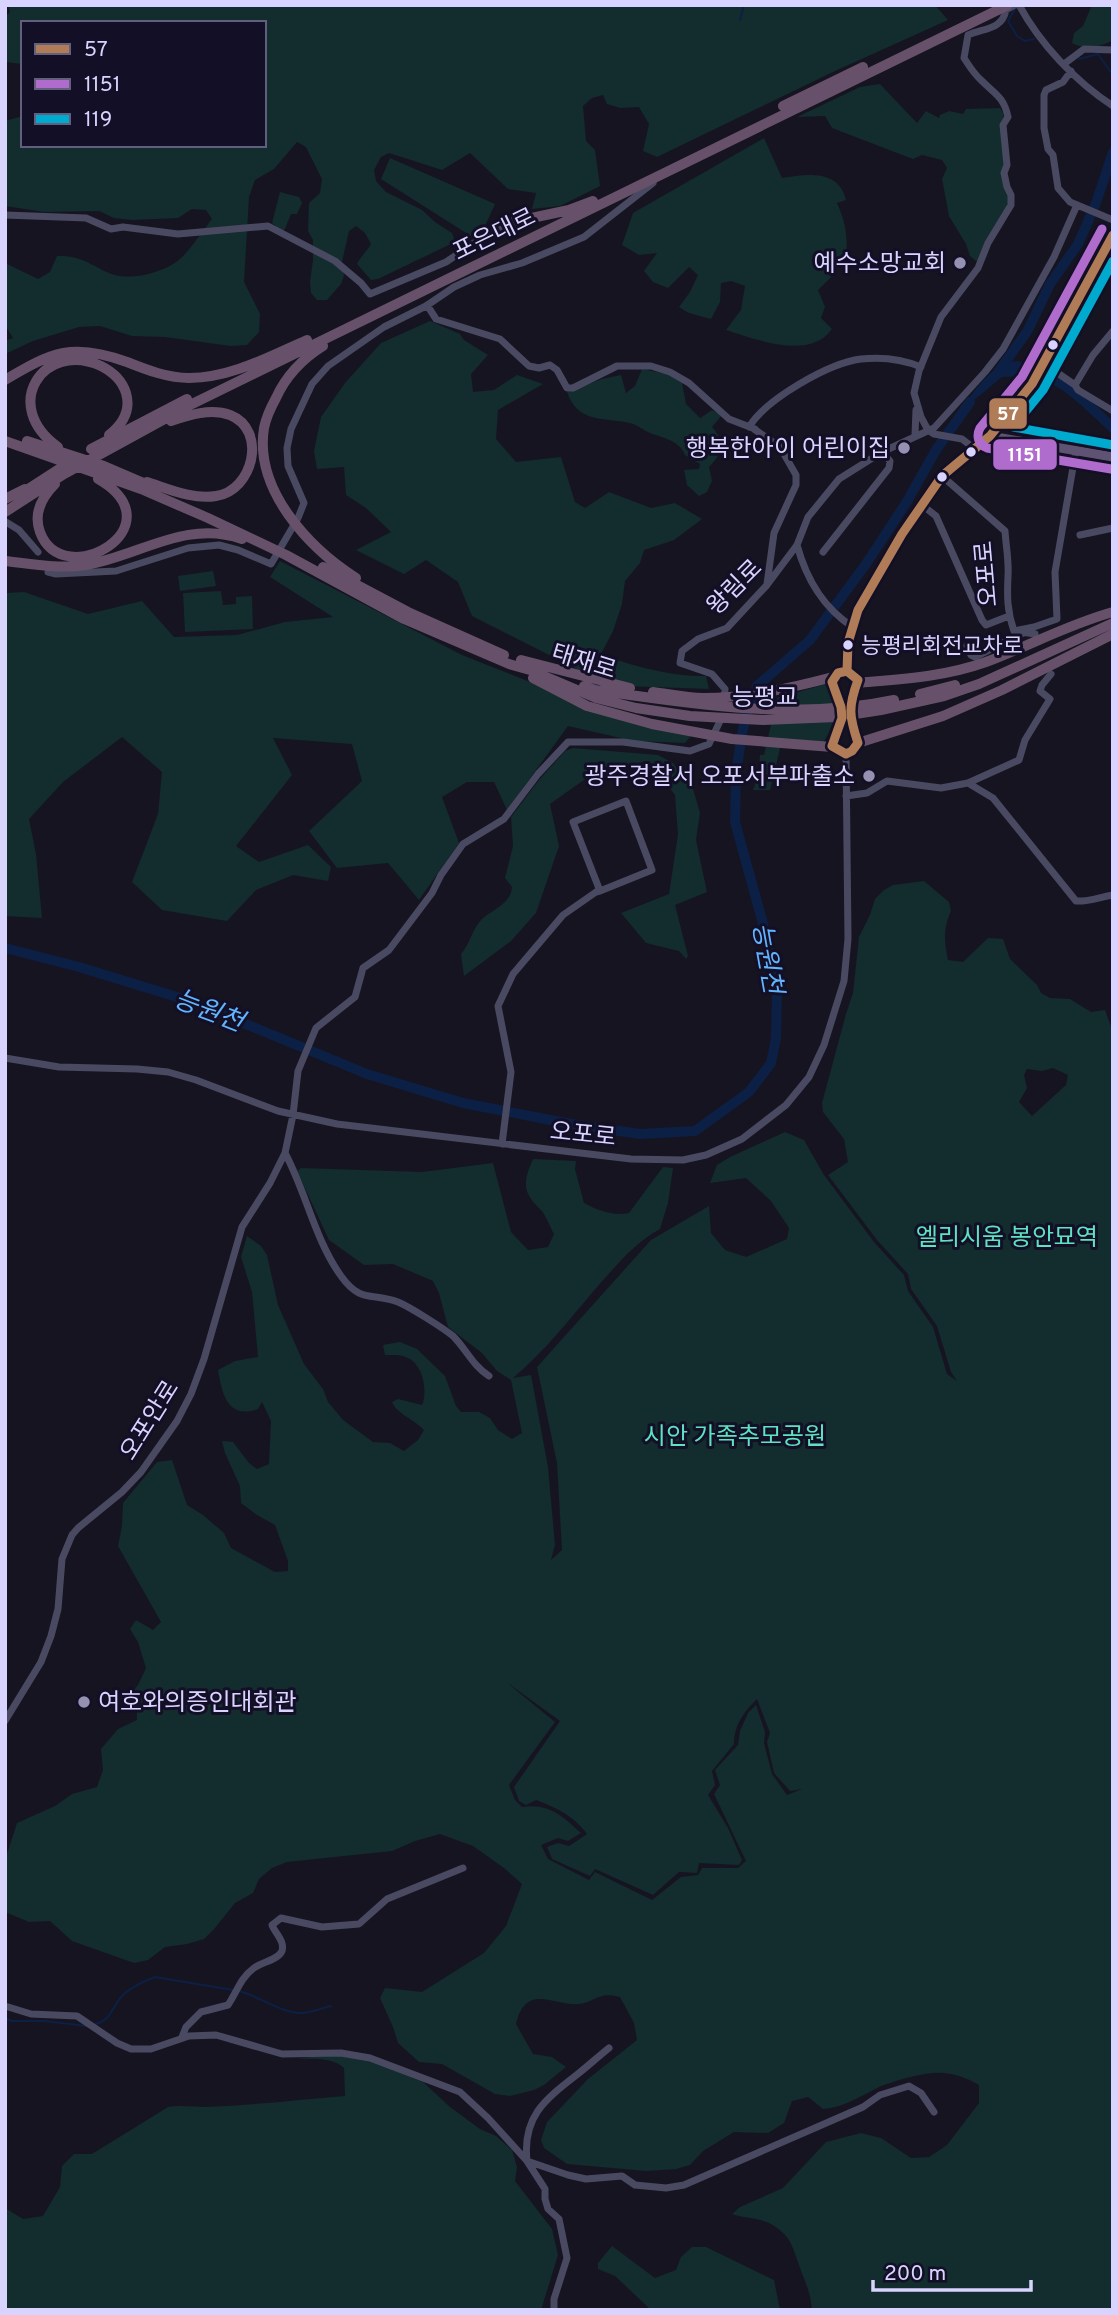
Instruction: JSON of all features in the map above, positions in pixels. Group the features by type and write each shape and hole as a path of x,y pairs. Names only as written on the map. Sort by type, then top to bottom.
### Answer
{"highway":[{"name":"포은대로","path":"95,452 120,443 190,405 1001,7"},
{"name":"포은대로","path":"95,452 160,412 804,96 1001,7"},
{"path":"514,227 593,201"},
{"path":"387,308 314,352 288,377 264,428 264,446 266,464 275,488 297,527 324,555 408,612"},
{"path":"5,380 26,366 51,355 77,351 103,355 175,377 204,377 232,372 310,339"},
{"path":"5,502 95,452 126,415 127,397 113,373 94,363 73,360 44,369 30,385 26,409 28,418 40,434 74,456"},
{"path":"120,443 178,419 212,412 232,416 240,421 250,437 250,468 240,484 224,495 195,496 132,478"},
{"path":"5,434 74,456"},
{"path":"5,442 141,489 208,517 286,555"},
{"name":"태재로","path":"74,456 132,478 269,539 509,661"},
{"path":"60,472 39,507 37,517 40,535 45,543 62,554 86,556 116,542 122,533 126,515 124,505 115,490 81,469"},
{"path":"5,512 60,472"},
{"path":"5,561 51,566 86,565 169,538 193,534 235,537 286,555"},
{"name":"태재로","path":"286,555 404,619 596,698 636,708 694,706"},
{"path":"857,682 936,676 985,663 1086,620 1113,612"},
{"name":"능평교","path":"694,706 764,720 836,717 881,706 944,696 979,684 1113,621"},
{"path":"859,743 943,716 1002,690 1113,634"},
{"path":"509,661 694,706 834,677"},
{"path":"509,661 587,706 609,714 683,731 782,744 832,747"}],"main road":[{"path":"847,671 848,643 858,610 902,534 942,476 990,436 1032,384 1113,235"},
{"path":"990,436 1113,457"},
{"path":"847,671 852,673 857,682 850,701 850,720 859,743 846,754 832,747 833,736 840,726 841,706 832,682 838,673 847,671"}],"street":[{"path":"915,435 915,384 920,367 941,317 978,268 988,243 1011,205 1011,195 1004,173 1007,165 1003,125 1008,117 1007,112 997,93 984,83 964,58 968,34 998,24 1004,18 1006,10 1017,5 1064,64 1112,105"},
{"path":"1064,64 1084,49 1113,50"},
{"path":"1071,71 1063,82 1046,90 1044,102 1044,128 1048,149 1053,155 1058,188 1070,202 1113,220"},
{"path":"48,572 56,574 116,571 188,548 219,545 271,564 304,503 288,466 287,447 291,429 312,384 328,366 384,327 427,305 454,287 584,237 673,168"},
{"name":"왕림로","path":"293,1115 298,1071 316,1028 355,997 363,968 389,950 432,893 463,844 504,819 538,774 568,742 623,743 690,751 709,744 723,714 725,690 712,674 680,663 682,651 698,639 727,628 767,585 797,545 808,517 839,479 915,435 931,432 1003,349 1079,206"},
{"path":"5,215 86,218 111,229 123,227 178,234 273,226 335,261 370,294 446,262 477,241 514,227"},
{"path":"520,254 522,263"},
{"path":"427,305 436,319 500,339 529,366 539,368 551,365 568,388 617,366 651,366 670,372 690,383 729,419 753,428 780,447 796,475 796,485 774,534 767,585"},
{"path":"1075,385 1093,355 1113,331"},
{"path":"753,428 757,416 782,395 835,367 859,359 880,358 920,367"},
{"path":"1043,363 1075,385 1078,390 1113,411"},
{"path":"917,406 931,432 960,438 975,449"},
{"path":"1014,631 1056,619 1055,572 1076,450"},
{"path":"823,552 889,468 890,461 883,453"},
{"name":"오포로","path":"942,476 1005,531 1009,616 1014,631 1035,634"},
{"name":"오포로","path":"922,505 936,516 957,560 973,604 986,625 1009,616"},
{"path":"6,522 19,530 38,552"},
{"path":"1080,535 1113,528"},
{"path":"797,545 804,571 816,590 841,620 853,627"},
{"path":"967,646 975,657 1024,633"},
{"path":"846,796 866,793 887,781 941,788 968,783 1019,760 1025,740 1050,699 1041,691 1042,685 1051,674"},
{"name":"오포로","path":"5,1058 41,1065 168,1072 259,1105 337,1124 631,1158 683,1160 706,1155 732,1145 764,1124 802,1087 819,1057 838,1005 844,981 848,939 846,754"},
{"path":"968,783 993,798 1076,901 1085,902 1113,895"},
{"path":"502,1144 511,1072 498,1006 513,974 563,915 600,891 652,870 625,800 573,822 600,891"},
{"name":"오포안로","path":"5,1721 41,1662 51,1636 58,1609 65,1549 78,1528 131,1483 177,1421 201,1368 242,1227 285,1153 293,1115"},
{"path":"285,1153 310,1217 341,1276 357,1294 397,1302 421,1316 452,1336 480,1370 489,1376"},
{"path":"182,2037 186,2027 201,2012 228,2005 237,1986 251,1970 282,1952 282,1941 272,1925 281,1918 322,1927 359,1924 387,1899 463,1868"},
{"path":"5,2006 31,2014 72,2015 91,2024 117,2043 137,2050 151,2049 182,2037 216,2035 275,2052 341,2053 370,2058 451,2087 467,2097 527,2161 545,2189 548,2209 559,2218 567,2258 554,2299 554,2310"},
{"path":"527,2161 527,2131 540,2106 608,2048"},
{"path":"527,2161 586,2179 622,2176 635,2185 666,2188 684,2185 752,2157 863,2107 880,2095 909,2087 922,2093 934,2112"}],"green space":[{"path":"8,5 935,5 948,20 657,157 643,151 649,124 639,107 620,108 607,104 603,95 592,98 583,106 586,141 595,150 600,186 560,206 532,209 536,193 508,189 470,153 442,170 389,153 381,157 374,170 376,181 386,192 422,210 452,233 455,242 371,280 357,264 371,244 365,233 356,226 349,231 342,262 344,276 341,284 327,300 317,300 311,293 310,282 313,240 308,231 309,203 320,193 322,179 306,147 297,142 274,169 255,180 249,197 244,282 260,314 259,332 247,345 231,346 165,337 132,336 100,326 79,327 33,341 5,354 5,341 13,338 5,325 5,263 38,279 50,272 57,256 90,263 117,276 156,272 181,258 212,219 206,210 192,209 178,218 132,220 114,218 99,211 44,212 5,206 5,121 21,117 21,147 266,147 266,21 21,21 21,64 5,62 5,17 10,12"},
{"path":"1092,5 1113,5 1113,40 1093,47 1072,43 1074,33 1083,26"},
{"path":"880,84 917,123 926,111 939,118 949,111 963,114 966,109 1000,108 1003,113 1009,206 980,260 976,261 970,256 949,216 942,179 947,168 942,160 922,155 913,159 832,128 825,116 797,117 860,87"},
{"path":"764,138 782,178 811,175 829,178 842,190 846,200 837,203 846,232 845,262 835,255 821,256 831,277 818,290 825,307 821,318 832,329 822,339 810,344 782,345 726,330 741,310 745,286 731,281 721,283 720,302 711,319 689,313 679,307 698,275 689,267 668,288 653,282 644,271 657,253 639,255 622,245 633,213"},
{"path":"390,158 495,204 484,228 474,238 381,179"},
{"path":"280,192 299,197 302,203 297,214 291,214 282,231 272,223"},
{"path":"430,321 460,334 464,340 488,355 471,374 473,392 494,390 517,375 543,384 498,410 496,439 516,462 561,457 575,502 585,508 609,492 651,508 675,503 702,519 674,540 644,550 640,563 625,581 622,604 613,631 601,654 652,670 706,676 709,689 625,686 577,669 472,616 458,582 426,560 404,574 356,550 391,532 366,508 346,495 344,467 317,469 314,451 321,417 345,383 381,343"},
{"path":"642,369 668,374 682,383 686,404 700,418 712,410 722,415 712,427 721,447 709,467 712,481 707,492 699,496 687,485 684,470 699,469 700,464 685,455 679,446 633,424 585,414 578,410 567,392 621,375 626,393 635,386"},
{"path":"280,561 462,655 560,694 691,736 685,743 634,741 568,726 507,810 494,782 467,782 442,797 459,843 419,900 388,863 337,868 309,831 362,781 352,744 273,738 292,775 236,846 259,862 308,845 331,867 328,881 293,875 256,890 227,921 162,910 132,882 158,814 162,772 122,737 63,782 29,819 36,854 42,918 5,916 5,593 24,592 88,614 142,601 174,637 237,635 285,622 333,617 270,577"},
{"path":"213,571 216,586 180,591 178,576"},
{"path":"221,591 223,605 236,604 236,597 252,596 253,629 185,632 183,593"},
{"path":"826,684 834,714 831,728 823,743 782,740 770,790 753,790 777,698"},
{"path":"573,748 658,755 673,763 693,789 700,813 696,840 707,892 675,905 688,956 686,959 679,951 646,943 621,913 669,894 678,834 675,795 649,761 598,770 550,804 559,846 536,913 511,941 464,976 461,954 476,927 482,919 505,902 511,893 512,887 505,878 513,846 511,817 565,751"},
{"path":"924,881 949,902 951,911 945,935 948,960 963,962 988,938 1003,939 1010,959 1037,985 1041,993 1050,998 1070,999 1091,1012 1105,1010 1113,1032 1113,2310 812,2310 810,2296 785,2235 765,2221 732,2214 740,2207 783,2188 826,2142 861,2133 881,2138 911,2158 929,2157 947,2145 979,2103 979,2085 961,2077 937,2073 911,2077 879,2087 831,2108 823,2109 808,2097 792,2101 784,2123 768,2133 734,2132 703,2151 690,2165 646,2171 567,2164 544,2148 541,2140 547,2122 588,2079 637,2040 634,2023 620,1997 602,1996 578,2004 542,1999 527,2003 516,2024 533,2054 552,2057 566,2067 534,2090 510,2096 495,2094 442,2064 419,2062 398,2043 380,1998 385,1988 422,1992 484,1953 506,1926 522,1884 473,1846 440,1834 392,1851 287,1862 272,1868 259,1879 253,1893 235,1903 204,1939 165,1947 148,1960 134,1963 72,1941 50,1921 29,1922 5,1912 5,1860 17,1823 55,1806 72,1794 97,1787 103,1770 101,1749 118,1729 137,1720 137,1710 130,1694 146,1668 138,1642 130,1629 136,1620 153,1630 161,1622 118,1546 123,1503 157,1462 172,1460 187,1505 224,1533 231,1548 275,1572 288,1571 288,1561 275,1525 241,1503 240,1486 222,1441 233,1442 257,1469 269,1464 271,1421 262,1402 258,1409 239,1411 233,1408 224,1395 218,1370 235,1361 258,1357 252,1292 241,1257 247,1236 261,1246 267,1255 278,1305 304,1364 343,1420 373,1442 390,1443 404,1451 418,1440 424,1430 392,1402 398,1399 422,1405 424,1399 421,1372 413,1361 403,1356 385,1355 383,1345 400,1342 417,1349 445,1376 456,1406 461,1412 479,1412 490,1418 498,1430 512,1439 522,1433 511,1380 497,1371 482,1353 448,1327 433,1281 393,1264 364,1265 329,1240 297,1171 301,1168 422,1172 493,1163 511,1232 528,1250 548,1247 554,1234 544,1214 527,1192 527,1174 533,1159 576,1161 575,1169 584,1203 617,1214 629,1213 663,1167 673,1168 668,1203 660,1229 626,1255 546,1346 513,1378 531,1375 548,1467 555,1545 551,1560 562,1550 557,1463 537,1367 651,1240 709,1206 711,1233 725,1250 746,1257 787,1239 789,1228 771,1201 746,1178 710,1183 717,1165 785,1132 804,1140 824,1175 874,1242 904,1275 908,1291 933,1327 947,1374 957,1381 951,1372 937,1326 911,1289 908,1274 877,1240 828,1175 848,1162 844,1139 823,1112 822,1103 853,993 859,937 875,899 893,885","holes":["1053,1068 1068,1075 1066,1085 1032,1116 1019,1102 1027,1088 1024,1075 1027,1069 1042,1071","505,1681 560,1721 514,1787 519,1801 526,1805 536,1800 544,1803 564,1813 582,1828 587,1834 569,1846 558,1843 547,1847 552,1859 590,1876 595,1869 653,1895 679,1872 697,1873 699,1863 739,1865 742,1860 728,1828 708,1795 715,1785 712,1771 734,1744 741,1719 757,1699 770,1733 767,1742 774,1773 790,1791 802,1789 787,1795 772,1774 764,1743 765,1732 756,1705 748,1713 740,1731 738,1745 715,1770 720,1785 714,1794 746,1861 738,1868 702,1868 698,1875 681,1877 652,1900 595,1872 589,1880 548,1859 541,1845 558,1838 568,1841 581,1833 554,1812 540,1807 522,1807 515,1800 509,1785 555,1722"]},
{"path":"345,2056 372,2061 423,2082 450,2107 480,2129 496,2136 512,2150 517,2167 515,2181 552,2229 558,2255 541,2310 5,2310 5,2208 23,2219 43,2216 60,2187 62,2166 74,2154 92,2154 168,2107 224,2106 345,2096 344,2068 339,2064 328,2060 297,2059"},
{"path":"612,2246 655,2278 676,2270 681,2257 692,2247 706,2247 774,2280 780,2310 651,2310 615,2276 598,2269 598,2263"}],"water":[{"path":"1018,361 1036,368 1031,376 1002,377 962,410 985,379 1007,362"}],"waterway":[{"path":"740,20 744,5"},
{"path":"1015,9 1008,21 1017,36 1025,41 1034,39"},
{"path":"1079,59 1098,54 1113,75"},
{"name":"능원천","path":"999,371 1028,330 1050,284 1078,244 1096,203 1113,152"},
{"path":"1041,375 1050,377 1069,389 1113,428"},
{"name":"능원천","path":"5,948 79,967 190,1001 367,1074 463,1103 640,1134 695,1131 749,1092 771,1063 776,1038 777,993 765,931 735,822 736,773 749,705 757,686 810,640 866,564 906,503 936,450 970,402"},
{"path":"95,2024 109,2016 125,1993 155,1977 233,1990"},
{"path":"239,1991 295,2013 331,2006"},
{"path":"5,2018 11,2021 45,2021 86,2026"}],"transit line":[{"name":"1151","path":"1102,229 1022,377 980,428 978,437 987,448 1111,469"},
{"name":"57","path":"847,671 848,643 858,610 902,534 942,476 990,436 1032,384 1113,235"},
{"name":"119","path":"1113,261 1043,390 1013,427 1113,445"},
{"name":"57","path":"847,671 858,680 851,712 858,743 846,754 832,746 842,718 832,682 838,673 847,671"}],"place":[{"name":"예수소망교회","path":"960,263"},
{"name":"행복한아이 어린이집","path":"904,448"},
{"name":"능평리회전교차로","path":"848,645"},
{"name":"광주경찰서 오포서부파출소","path":"869,776"},
{"name":"여호와의증인대회관","path":"84,1702"}],"park label":[{"name":"엘리시움 봉안묘역","path":"1007,1237"},
{"name":"시안 가족추모공원","path":"735,1436"}]}
